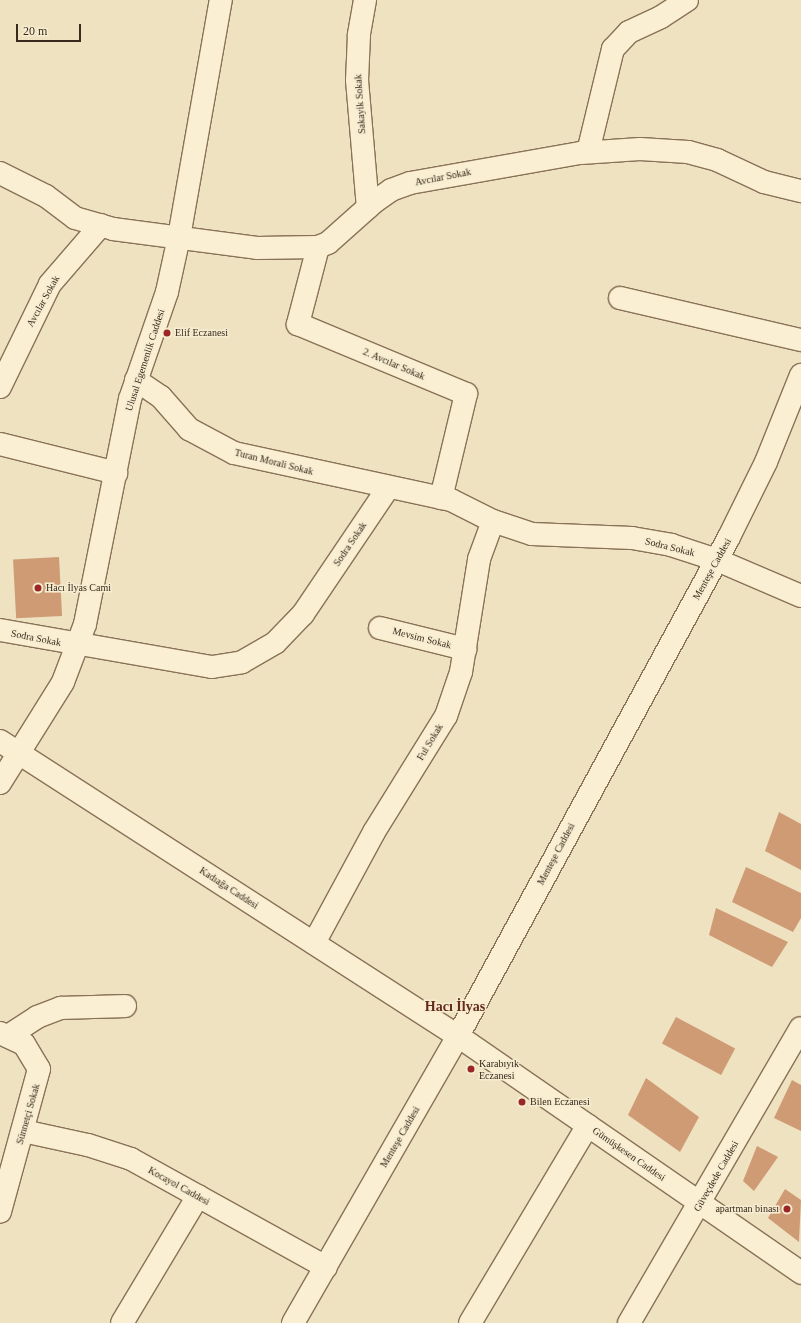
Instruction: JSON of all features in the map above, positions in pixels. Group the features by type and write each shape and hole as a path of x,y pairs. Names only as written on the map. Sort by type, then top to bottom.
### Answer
{"street":[{"name":"Ulusal Egemenlik Caddesi","path":"0,783 63,682 78,646 100,558 136,380 167,292 179,237 221,0"},
{"name":"Sakayik Sokak","path":"365,0 359,35 357,80 368,208"},
{"path":"588,152 613,49 629,32 661,17 687,0"},
{"name":"Avcılar Sokak","path":"0,173 46,196 75,218 128,232 179,237 232,247 318,247 340,235 368,208 391,190 410,183 588,152 640,149 688,152 717,160 764,182 801,190"},
{"name":"Avcılar Sokak","path":"0,387 50,284 101,224"},
{"name":"2. Avcılar Sokak","path":"318,247 298,324 466,394 441,498"},
{"path":"620,298 801,340"},
{"name":"Menteşe Caddesi","path":"293,1323 458,1036 717,560 766,462 801,375"},
{"name":"Turan Morali Sokak","path":"136,380 161,397 189,429 234,454 388,488"},
{"path":"0,444 116,473"},
{"name":"Sodra Sokak","path":"0,630 78,646 212,667 227,666 262,652 303,614 388,488 460,502 493,521 538,534 652,541 717,560 801,596"},
{"name":"Ful Sokak","path":"314,943 374,832 446,716 465,649 476,571 493,521"},
{"name":"Mevsim Sokak","path":"380,628 465,649"},
{"name":"Kadıağa Caddesi","path":"0,741 458,1036"},
{"path":"4,1034 49,1011 125,1006"},
{"name":"Güveçdede Caddesi","path":"629,1323 801,1028"},
{"name":"Sünnetçi Sokak","path":"0,1212 39,1069 24,1044 4,1034"},
{"name":"Gümüşkesen Caddesi","path":"458,1036 801,1272"},
{"path":"470,1323 588,1126"},
{"name":"Kocayol Caddesi","path":"22,1131 111,1152 198,1196 326,1267"},
{"path":"122,1323 198,1196"}],"building":[{"name":"Hacı İlyas Cami","path":"59,557 62,616 16,618 13,559"},
{"path":"779,812 801,824 801,870 765,851"},
{"path":"746,867 801,893 801,918 793,932 732,902"},
{"path":"716,908 788,942 772,967 709,935"},
{"path":"676,1017 735,1048 721,1075 662,1043"},
{"path":"646,1078 699,1117 680,1152 628,1115"},
{"path":"792,1080 801,1085 801,1131 774,1118"},
{"name":"apartman binası","path":"757,1146 778,1157 754,1191 743,1181"},
{"name":"apartman binası","path":"785,1189 801,1200 799,1242 768,1218"}],"place":[{"name":"Elif Eczanesi","path":"167,333"},
{"name":"Hacı İlyas Cami","path":"38,588"},
{"name":"Karabıyık Eczanesi","path":"471,1069"},
{"name":"Bilen Eczanesi","path":"522,1102"},
{"name":"apartman binası","path":"787,1209"}],"district":[{"name":"Hacı İlyas","path":"455,1007"}]}
